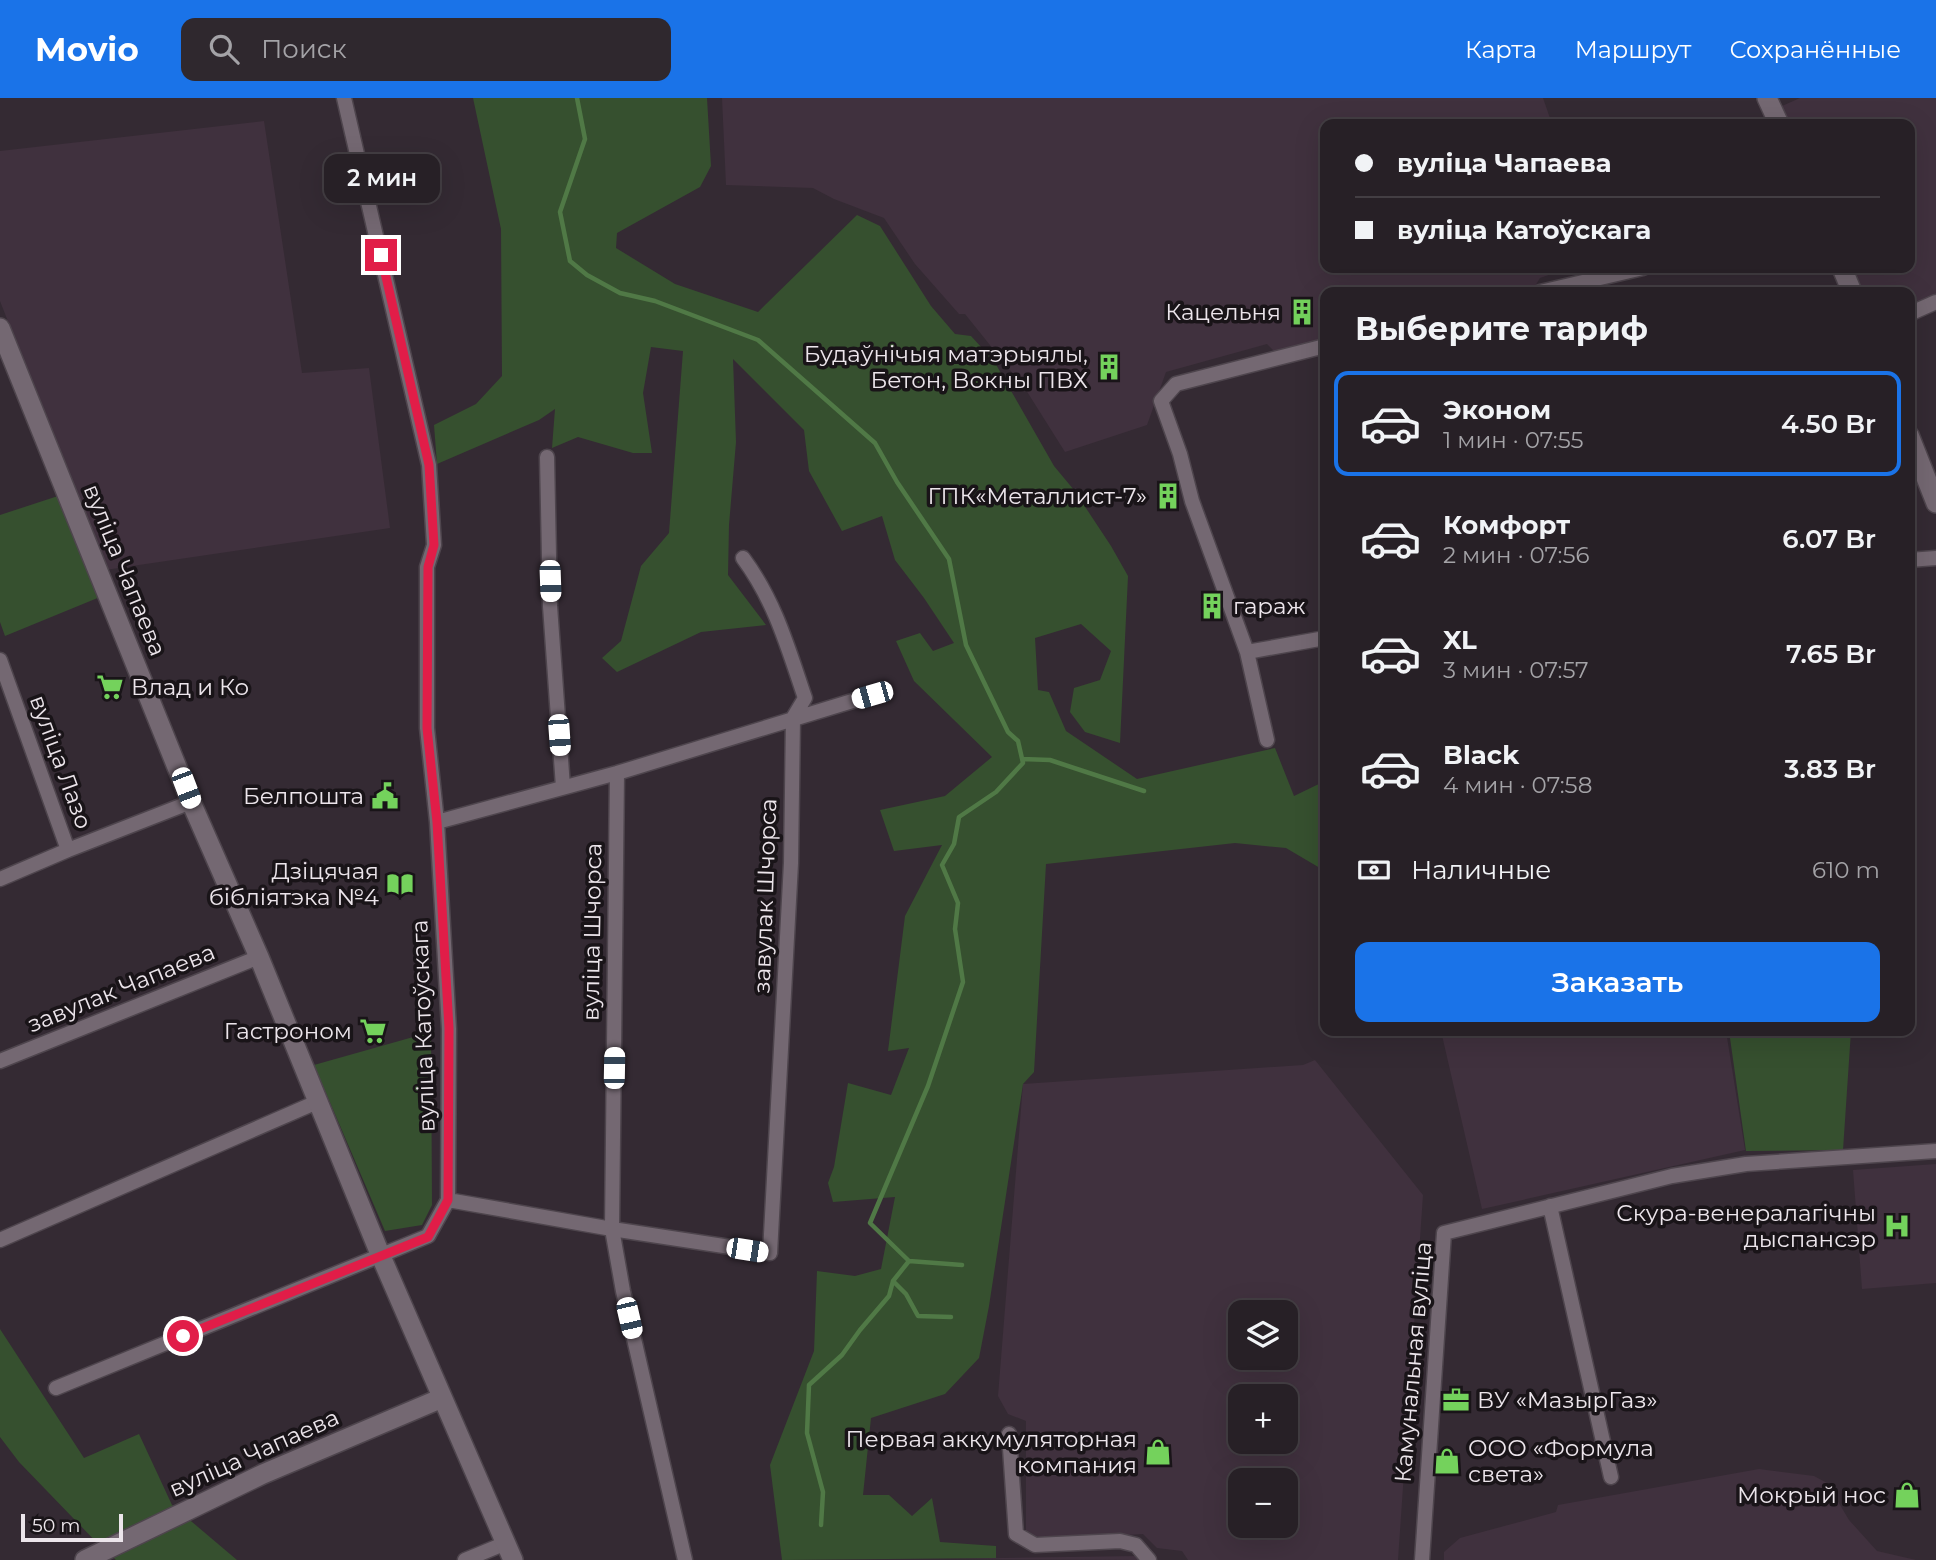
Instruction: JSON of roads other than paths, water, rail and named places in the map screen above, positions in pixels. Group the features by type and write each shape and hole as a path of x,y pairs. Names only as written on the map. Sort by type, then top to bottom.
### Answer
{"street":[{"name":"вуліца Катоўскага","path":"344,98 429,465 434,545 428,567 427,728 437,822 449,1028 448,1200 428,1237 380,1254"},
{"path":"1767,98 1777,119"},
{"path":"1561,287 1622,273"},
{"path":"1915,311 1936,302"},
{"name":"вуліца Чапаева","path":"0,328 191,802 259,957 380,1254 510,1551"},
{"path":"1268,740 1247,652 1192,501 1180,454 1161,401 1176,384 1320,347"},
{"path":"1915,450 1936,503"},
{"path":"547,457 551,606 563,787"},
{"name":"завулак Шчорса","path":"612,1229 770,1253 791,863 793,718 804,698 780,624 762,583 743,558"},
{"path":"1915,560 1936,558"},
{"path":"1247,652 1320,639"},
{"name":"вуліца Лазо","path":"0,660 68,850 0,879"},
{"path":"437,822 617,773 872,695"},
{"name":"вуліца Шчорса","path":"617,773 612,1229 623,1291 685,1560"},
{"path":"68,850 191,802"},
{"name":"завулак Чапаева","path":"0,1061 259,957"},
{"path":"0,1240 317,1102"},
{"name":"Камунальная вуліца","path":"1422,1560 1444,1233 1672,1176 1746,1164 1936,1151"},
{"path":"448,1200 612,1229"},
{"path":"1550,1206 1611,1477"},
{"path":"56,1388 380,1254"},
{"name":"вуліца Чапаева","path":"87,1558 264,1474 442,1398"},
{"path":"1009,1434 1016,1534 1035,1545 1120,1541 1136,1545 1149,1560"},
{"path":"465,1560 510,1551"}],"waterway":[{"path":"577,98 585,139 560,212 570,261 587,275 620,293 655,301 758,340 875,443 897,482 949,559 966,645 1008,732 1018,741 1023,763 996,792 959,817 954,844 942,865 958,903 955,929 963,982 928,1086 870,1223 909,1261 893,1281 889,1296 842,1355 809,1385 807,1433 823,1492 821,1525"},
{"path":"1022,759 1050,760 1144,791"},
{"path":"909,1261 962,1265"},
{"path":"893,1281 906,1294 918,1316 951,1317"}],"place":[{"name":"Кацельня","path":"1302,312"},
{"name":"Будаўнічыя матэрыялы, Бетон, Вокны ПВХ","path":"1109,367"},
{"name":"ГПК«Металлист-7»","path":"1168,496"},
{"name":"гараж","path":"1212,606"},
{"name":"Влад и Ко","path":"110,687"},
{"name":"Белпошта","path":"385,796"},
{"name":"Дзіцячая бібліятэка №4","path":"400,884"},
{"name":"Гастроном","path":"373,1031"},
{"name":"Скура-венералагічны дыспансэр","path":"1897,1226"},
{"name":"ВУ «МазырГаз»","path":"1456,1400"},
{"name":"Первая аккумуляторная компания","path":"1158,1452"},
{"name":"ООО «Формула света»","path":"1447,1461"},
{"name":"Мокрый нос","path":"1907,1495"}]}
